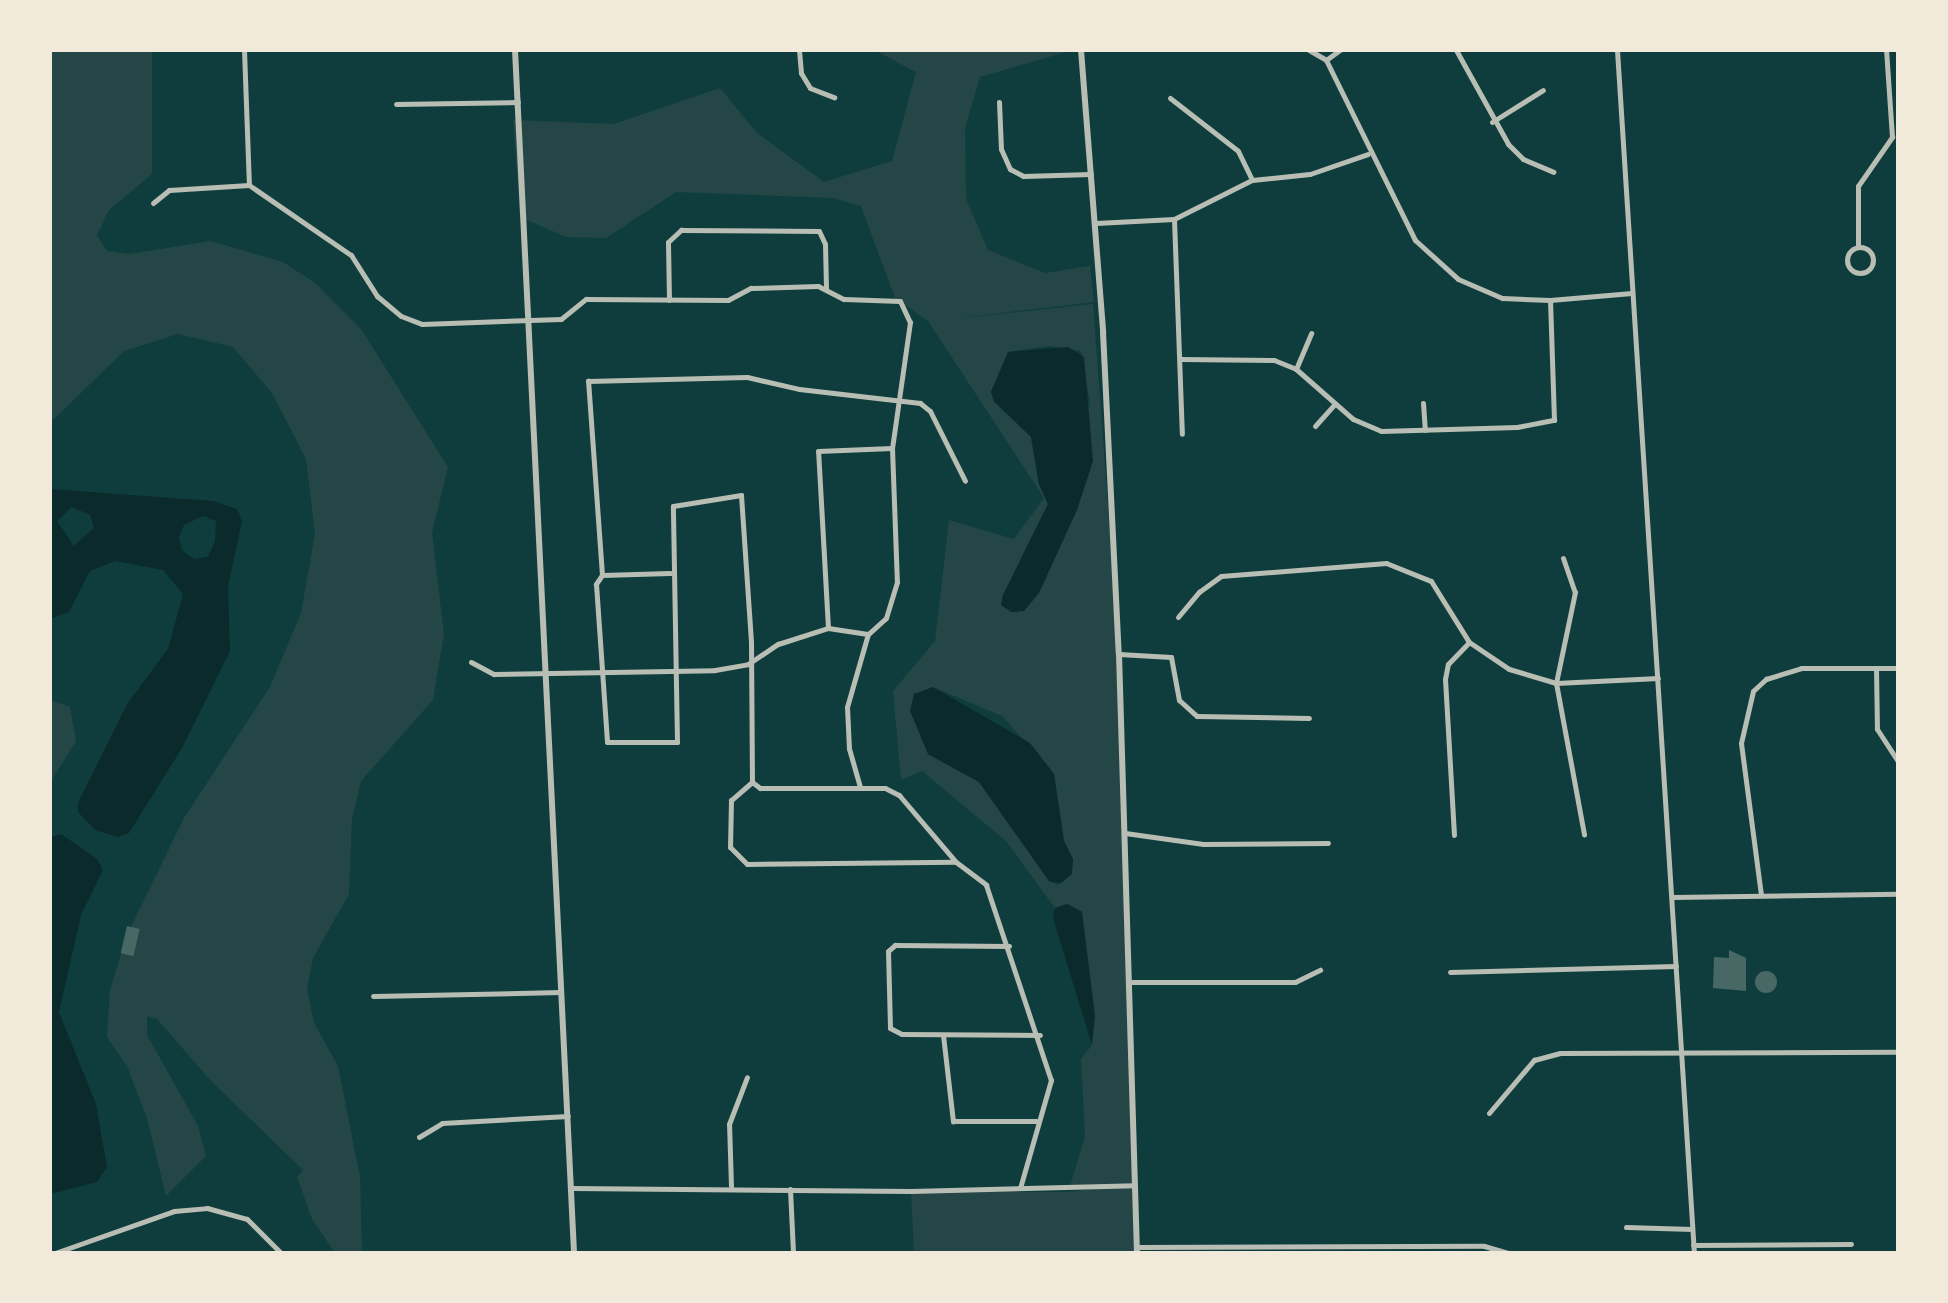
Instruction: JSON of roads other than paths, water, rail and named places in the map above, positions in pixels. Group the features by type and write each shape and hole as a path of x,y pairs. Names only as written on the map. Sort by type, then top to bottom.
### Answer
{"street":[{"path":"244,50 249,185"},
{"path":"515,50 574,1253"},
{"path":"799,50 801,73 810,88 834,97"},
{"path":"1081,50 1096,223 1119,654 1137,1250 1367,1250 1484,1246 1508,1253"},
{"path":"1309,50 1326,60 1368,154 1415,240 1435,262 1458,279 1502,298 1550,300 1632,293"},
{"path":"1326,60 1340,50"},
{"path":"1456,50 1492,122 1523,159 1553,172"},
{"path":"1617,50 1694,1253"},
{"path":"1858,247 1866,249 1873,259 1860,273 1848,259 1858,247 1858,186 1892,137 1895,86 1886,50"},
{"path":"1492,122 1543,90"},
{"path":"1170,98 1238,151 1252,180"},
{"path":"396,104 518,102"},
{"path":"999,102 1001,149 1010,169 1023,176 1092,174"},
{"path":"1096,223 1174,219 1252,180 1310,174 1368,154"},
{"path":"153,203 169,190 249,185 351,255 377,296 401,316 422,324 561,319 586,299 728,300 751,288 826,290 844,299 890,298 907,307 910,322 892,448 897,582 886,618 868,634 847,707 849,749 860,787"},
{"path":"1174,219 1182,434"},
{"path":"669,300 668,242 681,230 819,231 825,244 826,290"},
{"path":"1181,359 1274,360 1296,369 1334,405 1381,431 1517,427 1554,420 1556,395 1550,300"},
{"path":"1296,369 1311,333"},
{"path":"752,782 748,664 751,642 741,495 673,506 670,573 677,742 607,742 596,584 602,575 588,381 747,377 799,389 920,403 930,411 965,481"},
{"path":"1423,403 1425,430"},
{"path":"1315,426 1334,405"},
{"path":"828,628 818,451 892,448"},
{"path":"1563,558 1575,592 1556,683 1584,834"},
{"path":"1178,617 1199,592 1221,576 1386,563 1431,581 1469,642 1509,669 1556,683 1658,678"},
{"path":"602,575 670,573"},
{"path":"471,662 494,674 600,676 674,673 748,664 778,644 828,628 868,634"},
{"path":"1454,835 1445,679 1448,664 1469,642"},
{"path":"1119,654 1171,657 1179,700 1197,716 1309,718"},
{"path":"1876,668 1877,729 1898,761"},
{"path":"1761,895 1741,743 1753,691 1784,671 1898,668"},
{"path":"752,782 760,788 885,788 899,795 956,862 986,885 1040,1035 1051,1080 1036,1121 1020,1188"},
{"path":"752,782 731,800 730,847 747,864 956,862"},
{"path":"1125,833 1203,844 1328,843"},
{"path":"1673,897 1898,894"},
{"path":"1009,946 895,945 888,951 890,1028 902,1034 1040,1035"},
{"path":"1450,972 1676,966"},
{"path":"1128,982 1295,982 1320,970"},
{"path":"373,996 561,992"},
{"path":"943,1035 953,1121 1036,1121"},
{"path":"1489,1113 1500,1094 1546,1055 1898,1052"},
{"path":"731,1186 729,1124 747,1077"},
{"path":"419,1137 442,1123 568,1116"},
{"path":"571,1188 1135,1185"},
{"path":"790,1189 793,1253"},
{"path":"55,1253 174,1211 207,1208 247,1219 281,1253"},
{"path":"1626,1227 1692,1229"},
{"path":"1693,1245 1851,1244"}]}
